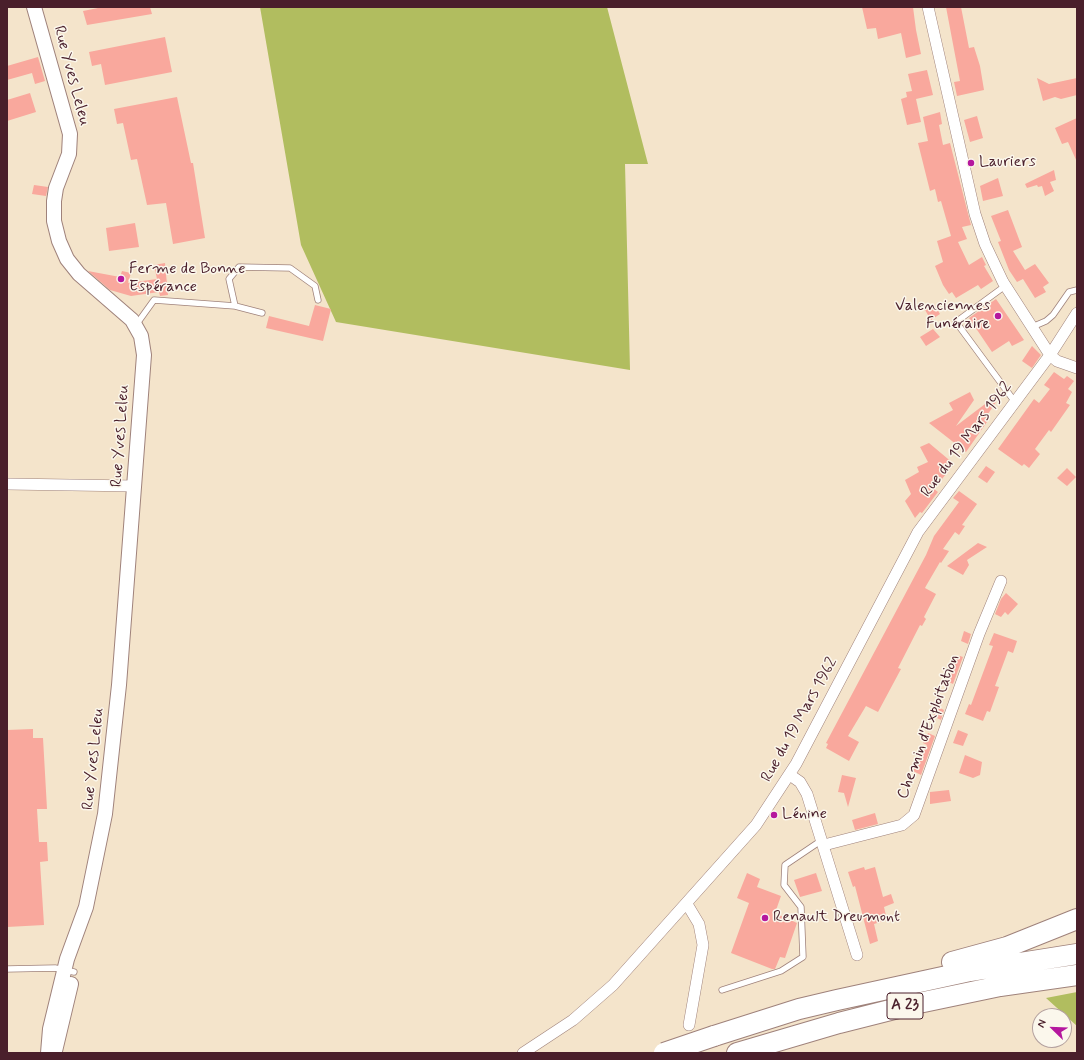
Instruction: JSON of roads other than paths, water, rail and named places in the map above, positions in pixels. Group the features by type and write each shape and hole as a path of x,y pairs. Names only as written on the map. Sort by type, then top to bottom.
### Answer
{"highway":[{"path":"876,991 939,966 1007,947 1077,919"},
{"name":"A 23","path":"664,1053 799,1009 970,971 1077,954"},
{"name":"A 23","path":"737,1053 832,1024 914,1004 1000,986 1077,975"}],"street":[{"name":"Rue Yves Leleu","path":"34,7 70,134 69,154 56,188 54,201 54,221 59,241 68,259 79,274 124,312 136,326 141,336 144,355 135,486 109,784 101,838 70,971 55,1053"},
{"path":"928,7 975,214 995,267 1050,355 1057,361 1077,368"},
{"name":"Rue du 19 Mars 1962","path":"523,1053 562,1028 603,995 756,826 790,775 918,532 1050,355 1077,313"},
{"path":"1040,340 1056,335 1070,325"},
{"path":"7,484 135,486"},
{"name":"Chemin d'Exploitation","path":"823,843 902,825 914,815 982,628 1001,581"},
{"path":"790,775 804,787 823,843 857,955"},
{"path":"687,904 699,924 703,945 689,1025"},
{"name":"Rue Yves Leleu","path":"48,1053 50,1029 70,971"}],"lane":[{"path":"235,306 229,279 239,267 290,268 316,286 318,300"},
{"path":"1006,286 956,322 1015,402"},
{"path":"1032,327 1050,318 1069,292 1077,290"},
{"path":"136,326 154,300 235,306 262,313"},
{"path":"722,990 781,971 803,957 800,907 784,885 785,865 823,843"},
{"path":"7,969 52,968 70,971"}],"place":[{"name":"Lauriers","path":"971,163"},
{"name":"Ferme de Bonne Espérance","path":"121,279"},
{"name":"Valenciennes Funéraire","path":"998,316"},
{"name":"Lénine","path":"774,815"},
{"name":"Renault Dreumont","path":"765,918"}]}
